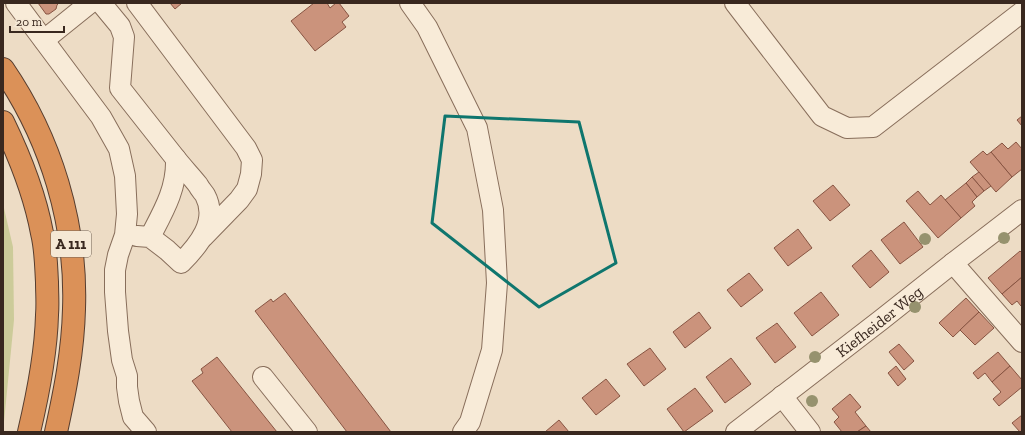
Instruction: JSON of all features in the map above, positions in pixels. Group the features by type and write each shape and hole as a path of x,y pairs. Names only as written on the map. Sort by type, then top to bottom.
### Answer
{"highway":[{"name":"A 111","path":"3,69 13,84 34,123 51,162 66,216 72,250 74,309 71,353 67,381 56,432"},
{"name":"A 111","path":"3,122 21,161 35,203 46,257 48,315 38,392 29,432"}],"street":[{"path":"16,3 101,117 119,149 125,176 127,214 125,235 114,270 118,331 133,417 146,432"},
{"path":"44,40 90,3"},
{"path":"100,3 120,26 124,37 120,88 205,196 210,212 208,224 203,237"},
{"path":"125,235 150,237 181,263 194,250 203,237 239,200 247,189 251,174 252,160 246,148 137,3"},
{"path":"410,3 427,27 477,128 493,210 497,283 492,350 470,422 463,432"},
{"path":"735,3 822,116 847,128 873,127 1022,12"},
{"path":"150,237 173,188 176,171 176,159"},
{"name":"Kiefheider Weg","path":"736,432 1022,210"},
{"path":"953,263 1022,342"},
{"path":"263,377 307,432"},
{"path":"782,396 810,432"}],"highlighted area":[{"path":"445,116 579,122 616,263 539,307 432,223"}],"shaded area":[{"path":"3,204 13,247 14,320 3,432"}],"building":[{"path":"38,3 59,3 56,9 49,14 46,14"},
{"path":"170,3 182,3 175,9"},
{"path":"314,3 327,3 330,8 336,3 339,3 349,16 342,22 346,27 315,51 291,21"},
{"path":"1022,116 1022,126 1017,120"},
{"path":"1016,142 1022,149 1022,169 1012,177 991,152 1002,143 1008,149"},
{"path":"983,151 987,155 991,152 1012,177 996,192 970,162"},
{"path":"979,172 991,186 984,191 972,177"},
{"path":"972,177 984,191 977,197 966,183"},
{"path":"966,183 977,197 972,202 975,206 961,218 945,200"},
{"path":"833,185 850,205 830,221 813,201"},
{"path":"918,191 930,205 941,195 961,218 938,238 906,201"},
{"path":"904,222 923,247 900,264 881,240"},
{"path":"798,229 812,248 788,266 774,248"},
{"path":"871,250 889,272 870,288 852,266"},
{"path":"1020,251 1022,253 1022,277 1002,294 988,278"},
{"path":"749,273 763,290 741,307 727,290"},
{"path":"1022,277 1022,306 1017,301 1012,305 1002,294"},
{"path":"821,292 839,315 812,336 794,313"},
{"path":"285,293 391,432 347,432 255,311 271,299 273,302"},
{"path":"966,298 979,312 953,337 939,323"},
{"path":"699,312 711,328 685,348 673,332"},
{"path":"979,312 994,328 975,345 960,330"},
{"path":"777,323 796,347 775,363 756,338"},
{"path":"899,344 914,361 904,370 889,352"},
{"path":"650,348 666,369 644,386 627,364"},
{"path":"998,352 1010,366 992,382 985,373 978,379 973,373"},
{"path":"217,357 277,432 232,432 192,381 203,373 201,369"},
{"path":"731,358 751,384 725,403 706,377"},
{"path":"896,366 906,379 898,386 888,373"},
{"path":"1010,366 1022,380 1022,387 999,406 993,399 1001,392 992,382"},
{"path":"606,379 620,396 596,415 582,398"},
{"path":"695,388 713,411 684,432 667,409"},
{"path":"850,394 861,407 855,412 866,426 857,432 842,432 834,422 839,417 832,409"},
{"path":"1022,415 1022,430 1020,432 1012,423"},
{"path":"559,420 569,432 545,432"},
{"path":"866,426 871,432 857,432"}]}
